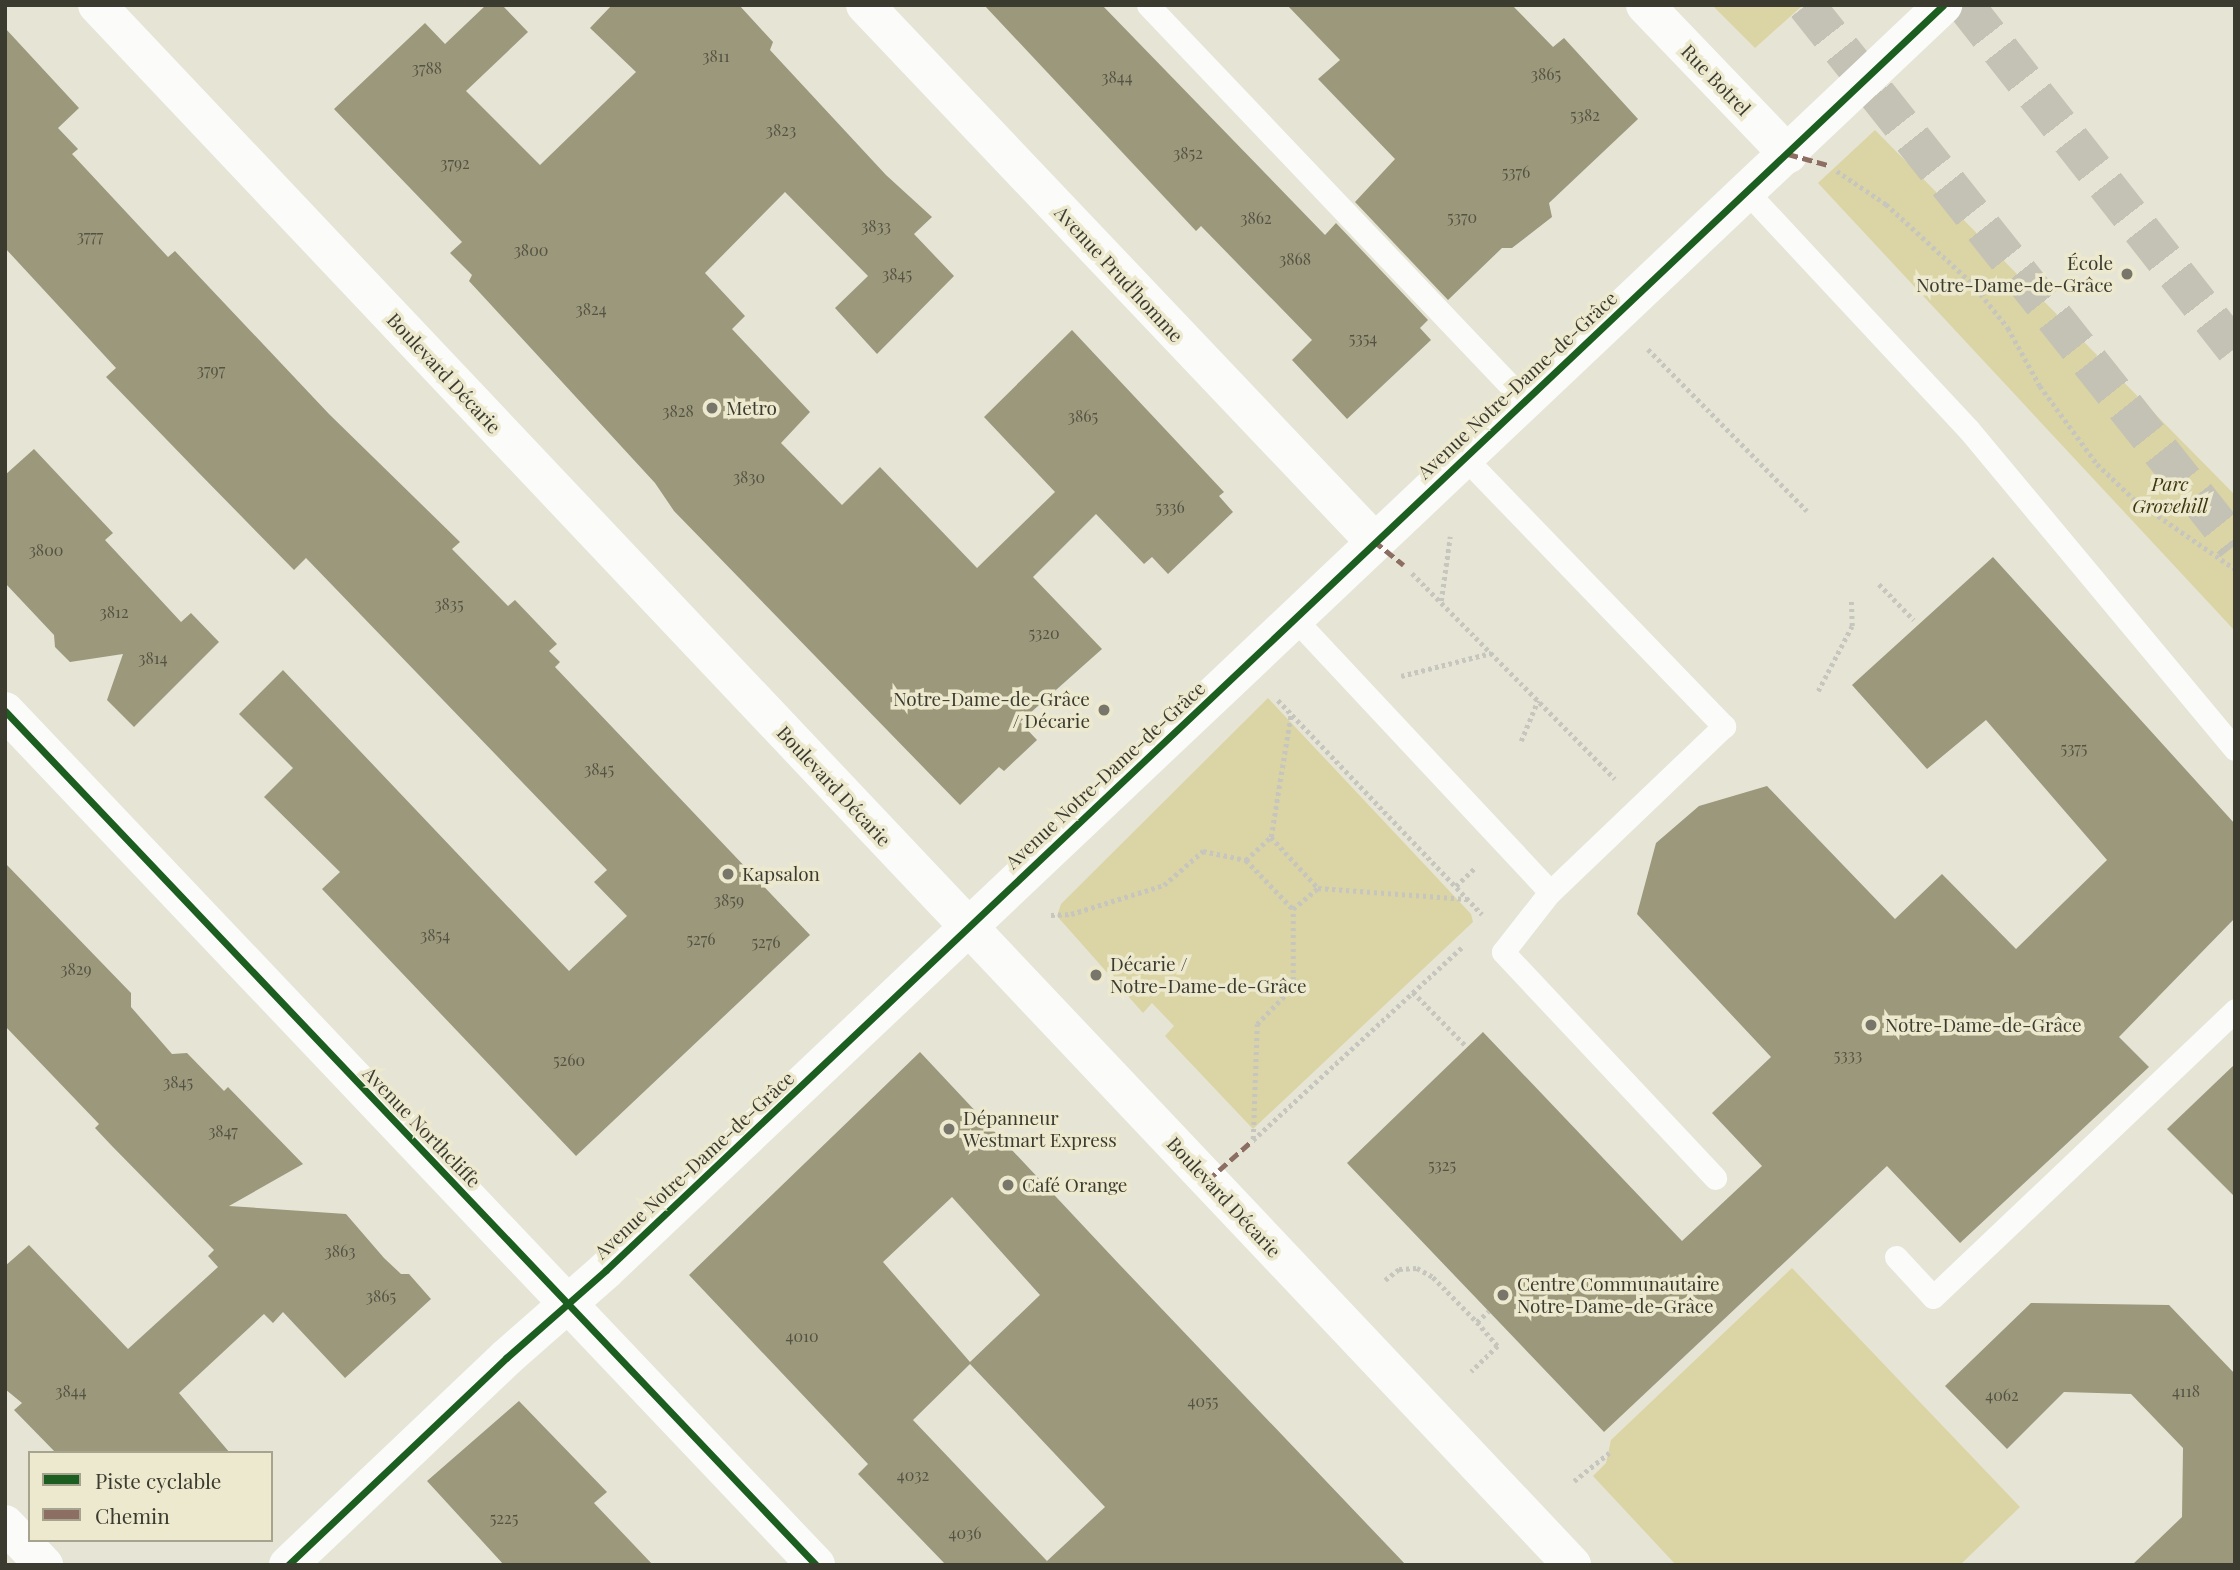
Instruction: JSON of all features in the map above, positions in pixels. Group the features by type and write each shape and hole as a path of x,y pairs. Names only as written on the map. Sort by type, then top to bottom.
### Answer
{"street":[{"name":"Boulevard Décarie","path":"97,5 1572,1565"},
{"name":"Avenue Prud'homme","path":"865,5 1374,541"},
{"name":"Rue Botrel","path":"1645,5 1788,154"},
{"name":"Avenue Notre-Dame-de-Grâce","path":"288,1565 968,928 1523,399 1788,154 1942,5"},
{"name":"Avenue Northcliffe","path":"5,711 816,1565"},
{"path":"5,1524 44,1565"}],"lane":[{"path":"1148,5 1523,399"},
{"path":"1746,192 1969,430 2235,749"},
{"path":"1463,456 1724,726 1550,892 1503,952 1715,1178"},
{"path":"1293,617 1550,892"},
{"path":"1896,1257 1933,1297 2235,1010"}],"path":[{"path":"1828,165 1886,204 1972,283 2008,328 2040,386 2097,464 2135,500 2235,569"},
{"path":"1640,341 1807,511"},
{"path":"1441,602 1452,529"},
{"path":"1404,565 1583,745"},
{"path":"1879,584 1914,620"},
{"path":"1818,691 1852,626 1851,600"},
{"path":"1392,678 1491,653"},
{"path":"1276,698 1485,919"},
{"path":"1521,741 1538,700"},
{"path":"1246,860 1271,837 1291,714"},
{"path":"1271,837 1318,888 1468,899"},
{"path":"1048,915 1071,914 1164,885 1203,851 1246,860 1293,909 1293,987 1257,1024 1252,1140 1467,942"},
{"path":"1293,909 1318,888"},
{"path":"1413,992 1467,1048"},
{"path":"1384,1280 1399,1269 1417,1268 1433,1277 1477,1322 1498,1346 1471,1372"},
{"path":"1477,1322 1489,1311"},
{"path":"1574,1481 1609,1454"}],"green space":[{"path":"1712,5 1803,5 1755,48"},
{"name":"Parc Grovehill","path":"1875,130 2235,495 2235,631 1818,183"},
{"path":"1268,698 1471,914 1473,922 1253,1129 1165,1036 1174,1026 1152,1003 1143,1013 1057,916 1061,904"},
{"path":"1792,1268 2020,1507 1960,1565 1676,1565 1593,1476 1606,1463 1611,1440"}],"building":[{"path":"486,5 502,5 528,32 466,91 540,165 636,72 590,28 612,5 739,5 773,42 770,50 886,175 932,217 914,234 954,276 877,354 835,308 868,276 785,192 705,273 745,316 732,329 810,412 781,443 842,505 880,467 977,568 1055,492 984,417 1072,330 1224,492 1219,496 1233,512 1168,574 1152,557 1144,564 1096,514 1033,577 1102,649 1020,722 1037,740 1004,771 999,767 960,805 674,511 655,483 469,281 472,275 450,253 462,242 334,109 425,23 445,44"},
{"path":"984,5 1102,5 1325,235 1336,223 1428,320 1420,328 1431,340 1347,419 1292,360 1312,340 1201,226 1196,231"},
{"path":"1287,5 1512,5 1553,47 1564,38 1638,119 1549,203 1552,217 1512,248 1502,248 1448,300 1355,202 1395,159 1318,79 1340,60"},
{"path":"5,28 79,108 58,128 78,149 72,154 168,257 175,251 329,414 460,542 452,549 508,606 515,600 557,644 549,651 560,662 555,667 810,935 576,1156 322,889 340,872 264,797 293,768 239,714 283,670 569,971 627,916 594,882 607,870 306,558 294,570 196,470 106,377 116,368 5,248"},
{"path":"34,449 113,533 105,540 181,622 191,613 219,642 134,727 107,700 123,654 70,662 55,647 54,635 5,583 5,475"},
{"path":"1993,557 2235,824 2235,918 2119,1037 2149,1067 1960,1243 1887,1166 1604,1432 1347,1163 1483,1032 1682,1241 1762,1166 1712,1113 1771,1057 1637,914 1656,843 1699,806 1767,786 1895,919 1942,874 2016,949 2107,860 1986,720 1927,769 1852,685"},
{"path":"5,863 131,993 131,1007 172,1054 187,1053 224,1091 228,1087 303,1164 229,1206 346,1214 384,1258 401,1274 409,1274 431,1299 345,1378 283,1312 273,1323 264,1314 179,1393 228,1451 54,1451 14,1410 22,1403 5,1389 5,1266 29,1245 128,1349 218,1267 208,1256 214,1250 95,1128 99,1124 5,1026"},
{"path":"920,1052 1406,1565 946,1565 858,1474 868,1464 689,1275","holes":["952,1197 1040,1295 970,1362 883,1262","970,1364 1105,1507 1047,1561 913,1420"]},
{"path":"2235,1064 2235,1197 2167,1129"},
{"path":"2031,1303 2169,1305 2235,1374 2235,1565 2132,1565 2182,1517 2183,1448 2131,1394 2064,1392 2007,1449 1945,1386"},
{"path":"519,1401 607,1492 594,1503 653,1565 504,1565 427,1481"}],"tunnel":[{"path":"1806,5 2235,545"},
{"path":"1965,5 2235,349"}],"marked path":[{"path":"1788,154 1828,165"},
{"path":"1374,541 1404,565"},
{"path":"1208,1180 1253,1140"}],"cycle path":[{"path":"288,1565 506,1358 606,1270 1943,5"},
{"path":"5,711 816,1565"}],"place":[{"name":"École Notre-Dame-de-Grâce","path":"2127,274"},
{"name":"Metro","path":"712,408"},
{"name":"Notre-Dame-de-Grâce / Décarie","path":"1104,710"},
{"name":"Kapsalon","path":"728,874"},
{"name":"Décarie / Notre-Dame-de-Grâce","path":"1096,975"},
{"name":"Notre-Dame-de-Grâce","path":"1871,1025"},
{"name":"Dépanneur Westmart Express","path":"949,1129"},
{"name":"Café Orange","path":"1008,1185"},
{"name":"Centre Communautaire Notre-Dame-de-Grâce","path":"1503,1295"}]}
